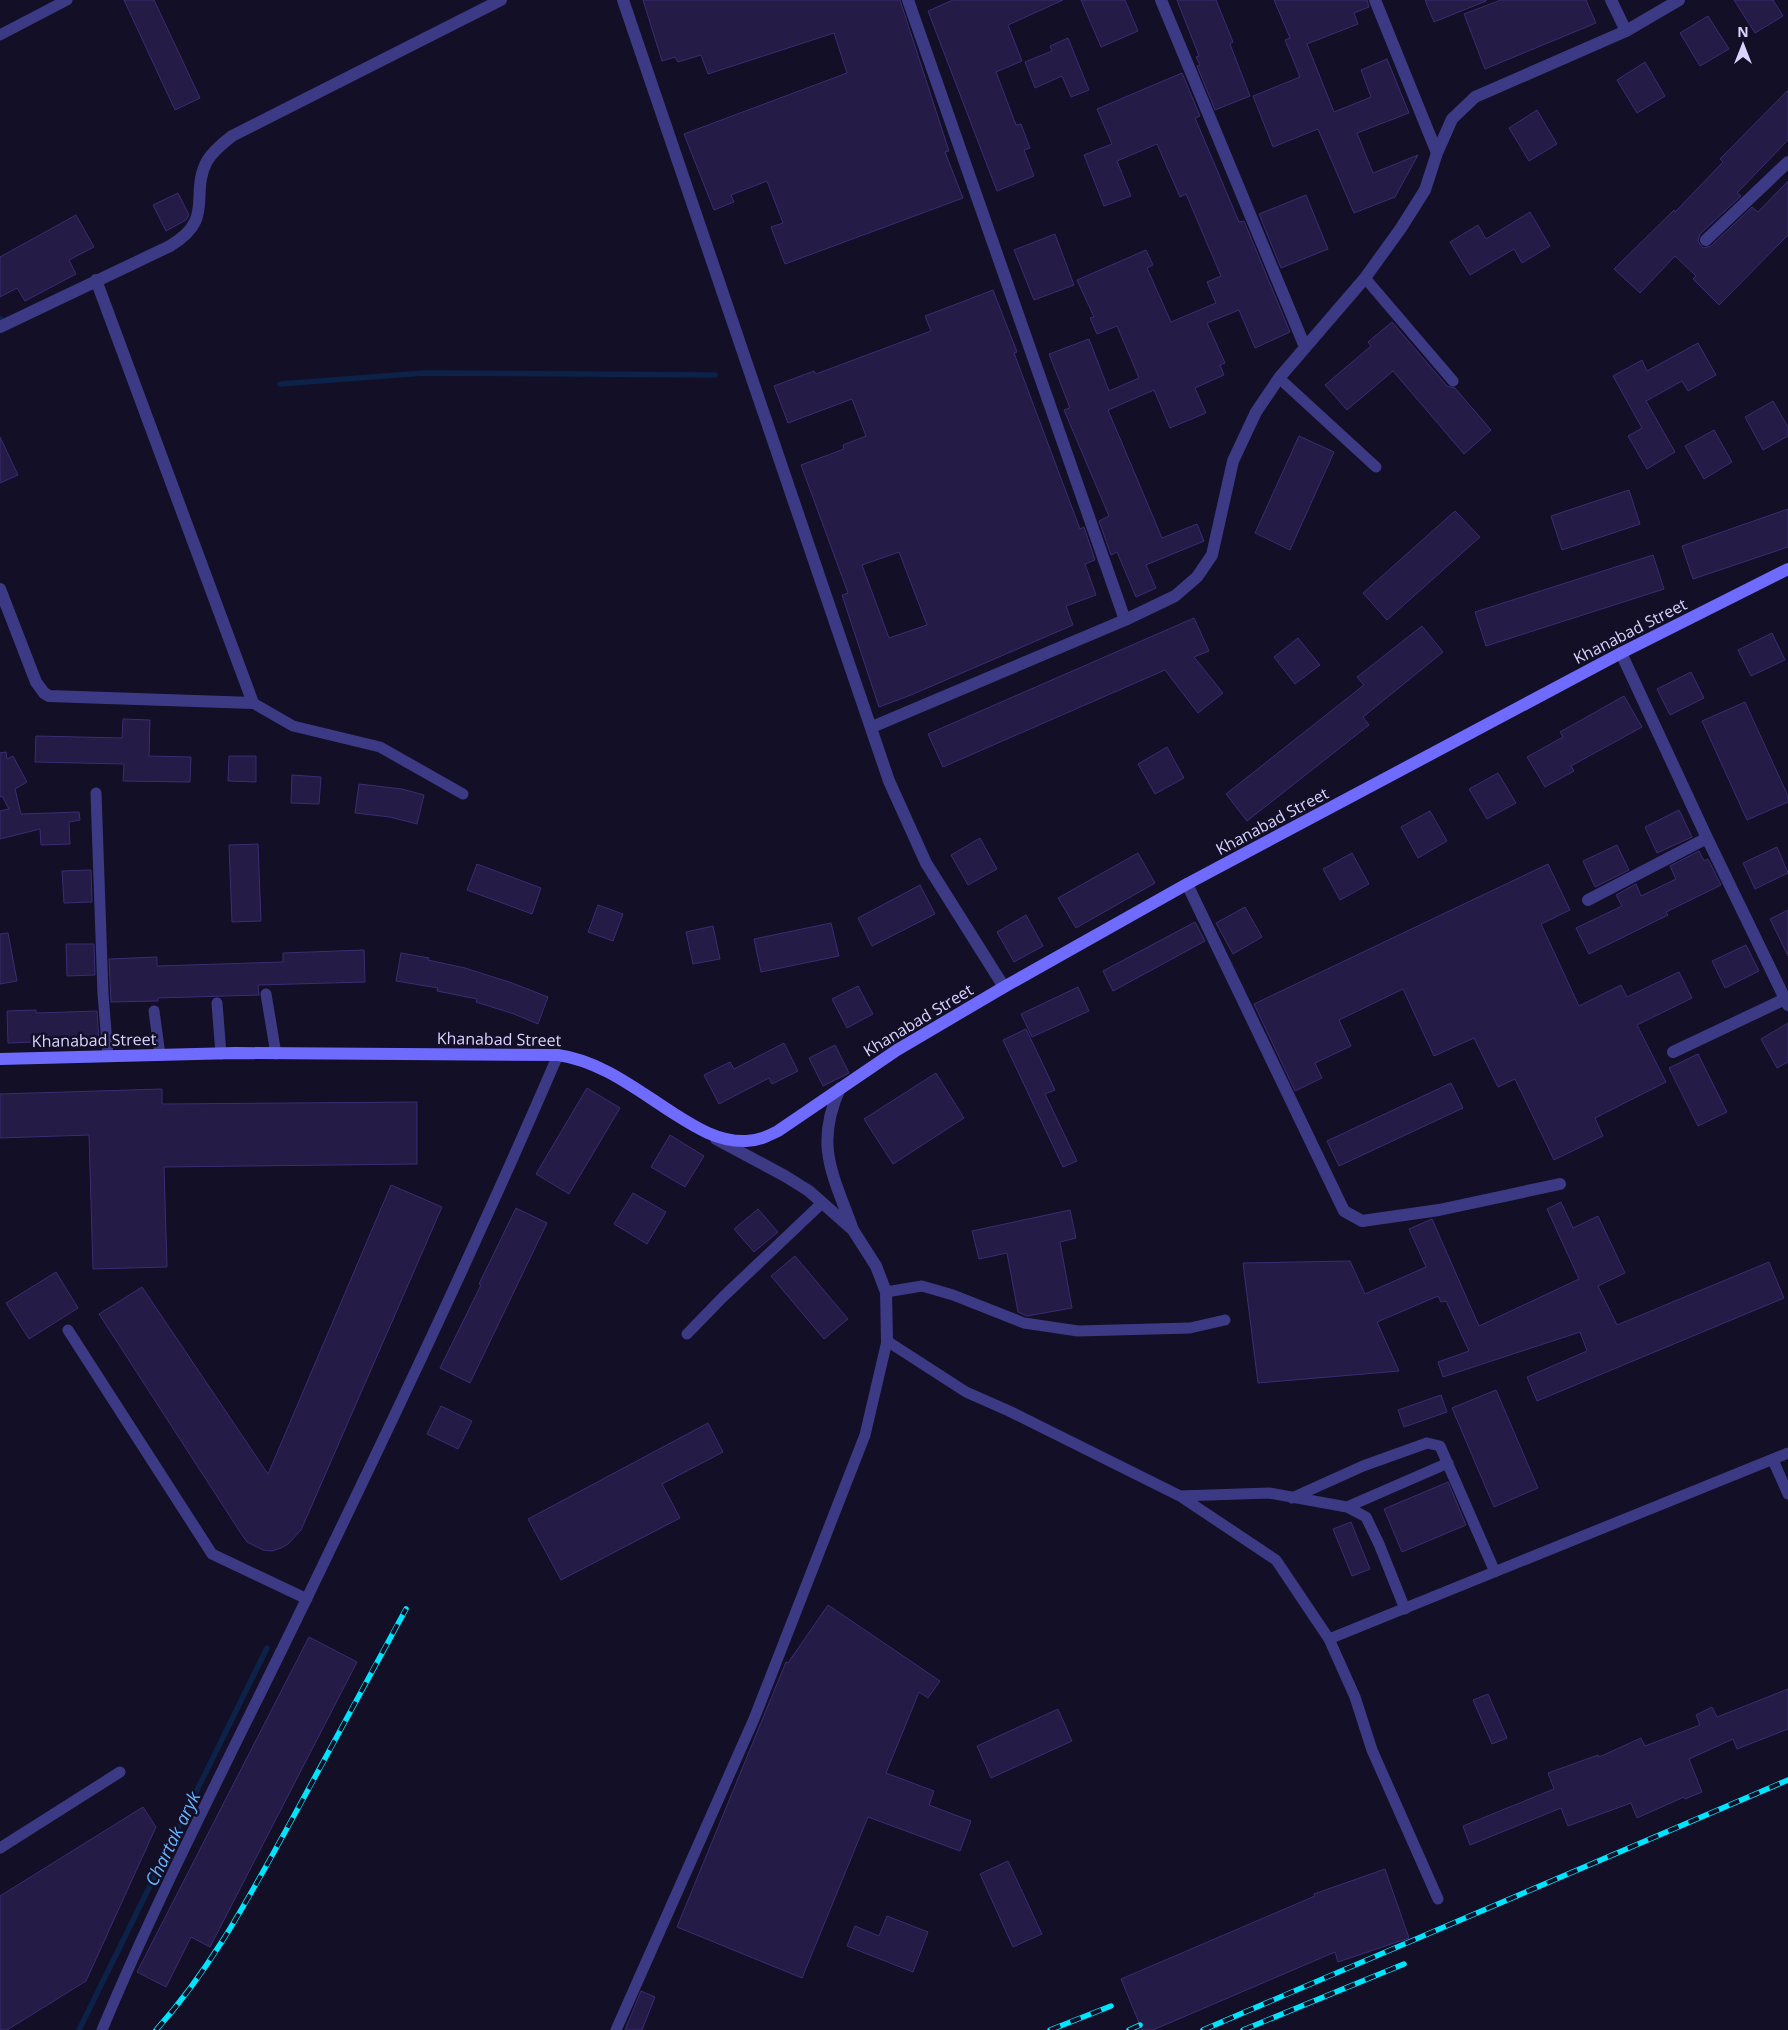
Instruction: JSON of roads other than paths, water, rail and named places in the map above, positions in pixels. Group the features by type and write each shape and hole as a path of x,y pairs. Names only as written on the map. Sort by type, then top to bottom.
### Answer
{"main road":[{"name":"Khanabad Street","path":"0,1059 221,1054 558,1056 586,1061 703,1131 736,1141 758,1140 778,1131 897,1050 1186,884 1621,653 1788,569"}],"street":[{"path":"0,327 170,246 188,232 197,217 203,175 208,160 218,147 232,136 501,0"},
{"path":"623,0 889,781 926,862 1004,987"},
{"path":"908,0 1125,620"},
{"path":"1161,0 1305,347"},
{"path":"1375,0 1437,154"},
{"path":"1612,0 1626,31"},
{"path":"872,727 1125,620 1175,596 1197,577 1212,555 1233,461 1256,412 1279,378 1364,278 1401,228 1425,190 1437,154 1452,119 1475,97 1626,31 1679,0"},
{"path":"1706,240 1788,162"},
{"path":"0,589 36,682 44,693 49,696 253,703 96,280"},
{"path":"1621,653 1786,1002 1673,1052"},
{"path":"1588,900 1707,838"},
{"path":"1186,884 1344,1212 1362,1220 1439,1210 1560,1184"},
{"path":"840,1088 830,1114 826,1141 828,1160 853,1230 876,1266 886,1292 887,1341"},
{"path":"703,1131 809,1191 853,1230"}],"lane":[{"path":"0,35 68,0"},
{"path":"1364,278 1452,381"},
{"path":"1279,378 1376,467"},
{"path":"253,703 294,726 380,747 463,794"},
{"path":"96,792 103,994 108,1056"},
{"path":"266,994 276,1054"},
{"path":"217,1003 221,1054"},
{"path":"154,1011 160,1055"},
{"path":"102,2030 136,1948 307,1600 506,1176 558,1056"},
{"path":"687,1334 723,1296 822,1203"},
{"path":"886,1292 922,1286 953,1295 1024,1323 1078,1331 1190,1328 1226,1320"},
{"path":"68,1330 212,1554 307,1600"},
{"path":"616,2030 765,1691 866,1435 887,1341 966,1392 1180,1496 1276,1560 1329,1640 1355,1697 1372,1750 1438,1899"},
{"path":"1292,1498 1363,1466 1427,1443 1440,1446 1495,1572"},
{"path":"1329,1640 1788,1453"},
{"path":"1773,1460 1788,1494"},
{"path":"1347,1507 1448,1464"},
{"path":"1180,1496 1269,1493 1347,1507 1366,1517 1405,1609"},
{"path":"0,1848 120,1772"}],"waterway":[{"path":"280,384 424,373 715,375"},
{"name":"Chartak aryk","path":"79,2030 267,1648"}],"railway":[{"path":"156,2030 195,1982 245,1904 406,1609"},
{"path":"1203,2030 1788,1780"},
{"path":"1243,2030 1404,1964"},
{"path":"1050,2030 1111,2006"},
{"path":"1129,2030 1140,2025"}]}
